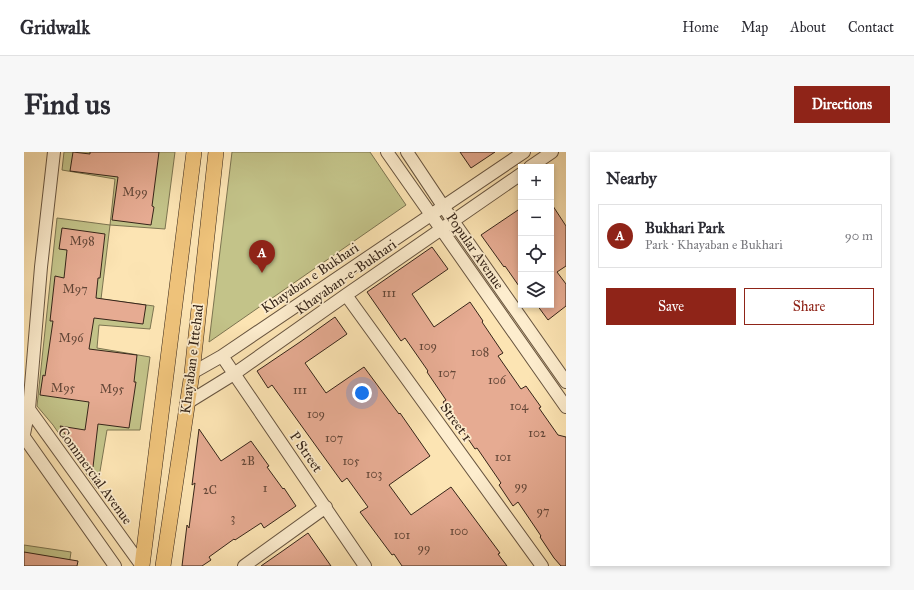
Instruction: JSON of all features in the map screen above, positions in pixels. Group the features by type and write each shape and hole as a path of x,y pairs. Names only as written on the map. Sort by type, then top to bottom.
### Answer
{"main road":[{"name":"Khayaban e Ittehad","path":"142,566 194,152"},
{"name":"Khayaban e Ittehad","path":"163,566 192,373 216,152"}],"street":[{"path":"54,152 24,435 115,566"},
{"name":"Popular Avenue","path":"387,152 566,406"},
{"name":"Popular Avenue","path":"407,152 453,221 566,382"},
{"path":"443,206 524,152"},
{"path":"534,164 552,152"},
{"name":"Khayaban-e-Bukhari","path":"187,403 234,374 518,176"},
{"name":"Khayaban e Bukhari","path":"192,373 222,356 443,206"},
{"name":"Street 1","path":"346,295 542,566"},
{"name":"P Street","path":"222,356 365,566"},
{"name":"Commercial Avenue","path":"26,406 142,566"},
{"path":"244,566 326,507"}],"green space":[{"path":"64,152 175,152 165,229 110,225 115,179 62,170"},
{"path":"232,152 370,152 406,205 209,342"},
{"path":"57,218 110,225 101,299 154,306 150,329 99,325 97,348 150,357 140,430 107,430 97,489 53,425 37,406"},
{"path":"24,545 71,552 69,566 24,566"}],"building":[{"path":"73,152 90,154 90,152 159,152 151,225 112,220 118,177 70,171"},
{"path":"460,152 495,152 471,168"},
{"path":"554,208 566,226 566,266 557,272 566,284 566,306 548,320 539,308 554,308"},
{"path":"518,210 518,285 505,266 504,267 481,235"},
{"path":"62,228 105,234 96,298 146,305 143,324 94,318 89,349 137,355 134,382 136,382 129,428 98,424 93,467 85,466 60,426 85,430 89,402 40,395 43,375 45,376 53,321 50,321 55,276 64,278 67,250 59,249"},
{"path":"432,247 448,269 412,294 434,327 470,302 503,353 498,356 521,389 526,386 558,435 566,437 566,566 561,566 554,558 518,502 513,506 499,485 501,483 477,448 475,449 443,402 446,400 427,372 428,371 405,338 401,341 367,292"},
{"path":"335,317 347,334 305,363 326,393 364,367 399,414 400,413 430,456 389,485 411,515 451,487 500,553 498,554 507,566 402,566 360,512 368,507 347,478 342,482 272,385 268,388 257,371"},
{"path":"199,429 221,461 251,441 269,466 267,467 296,506 264,528 261,523 235,540 234,539 209,557 211,560 202,566 182,566 187,525 189,528 195,483 192,485"},
{"path":"308,533 331,566 261,566 284,550"},
{"path":"24,552 78,561 77,566 24,566"}],"place":[{"name":"Bukhari Park","path":"262,273"}]}
